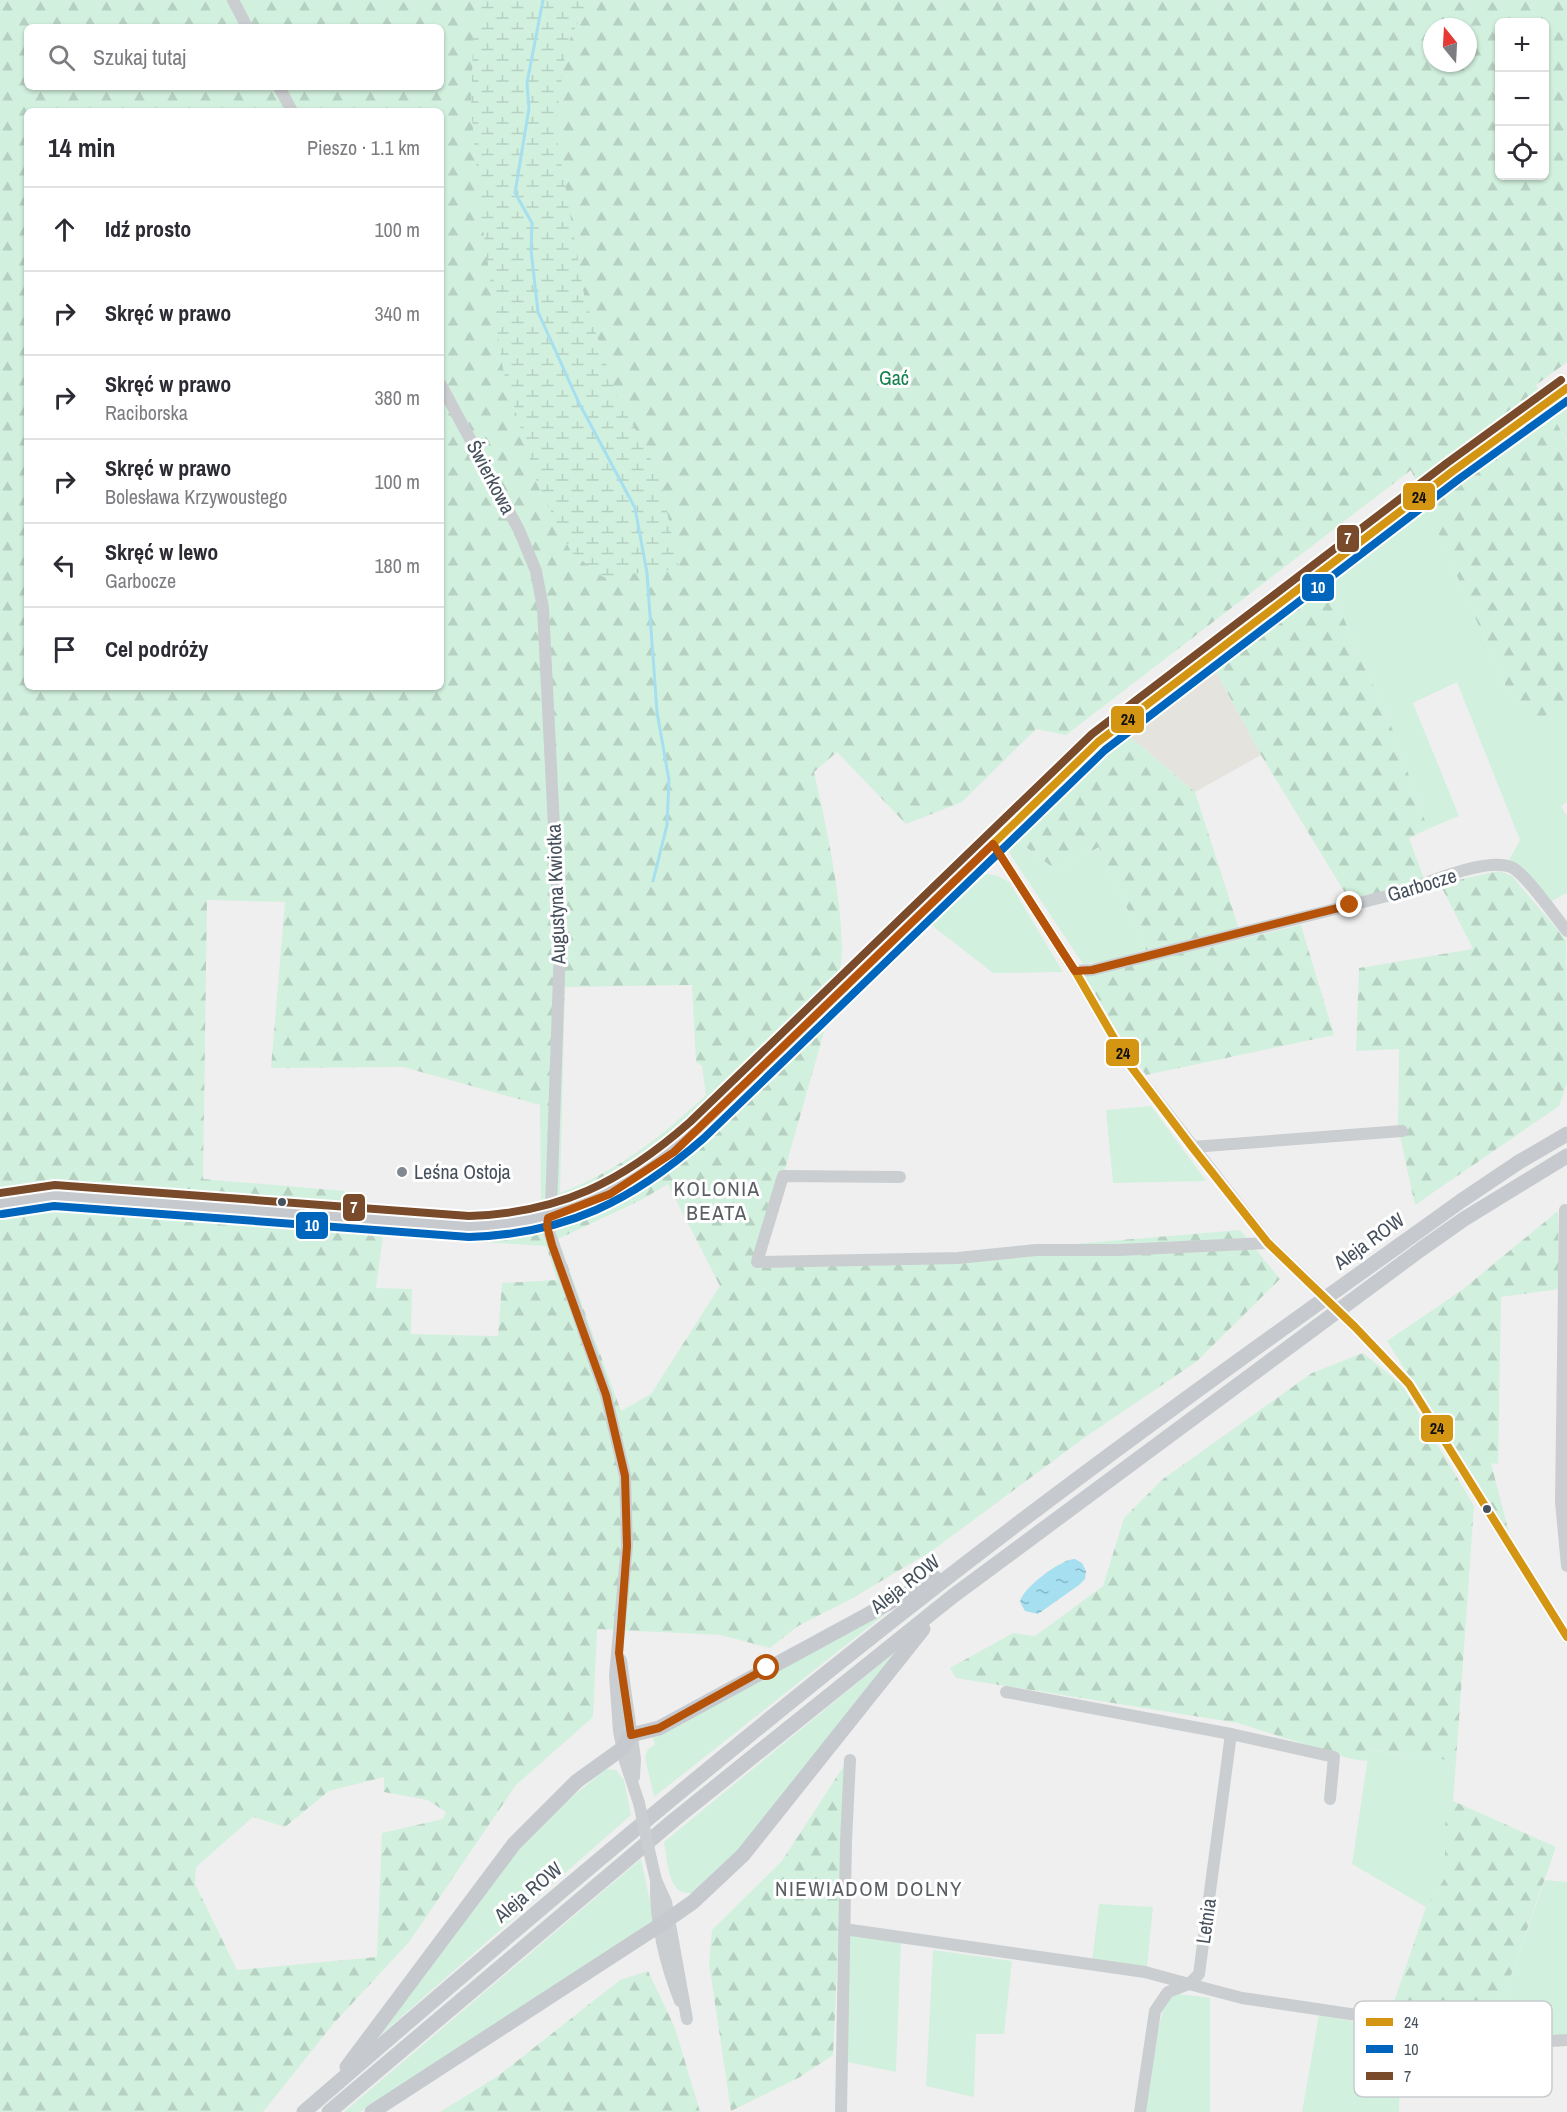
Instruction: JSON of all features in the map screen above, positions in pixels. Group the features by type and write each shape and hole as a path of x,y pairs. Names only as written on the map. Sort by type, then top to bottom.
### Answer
{"main road":[{"path":"0,1204 54,1195 453,1226 500,1226 548,1218 610,1194 674,1152 1098,742 1453,471 1567,388"},
{"name":"Aleja ROW","path":"303,2112 736,1746 968,1562 1442,1215 1518,1162 1567,1134"},
{"name":"Aleja ROW","path":"329,2112 674,1820 953,1596 1419,1250 1464,1219 1567,1156"},
{"path":"331,2088 514,1844 577,1781 627,1742 659,1728 968,1562"},
{"path":"372,2112 665,1921 720,1879 743,1855 902,1654 953,1596"}],"street":[{"path":"233,0 245,24"},
{"path":"281,90 290,108"},
{"name":"Świerkowa","path":"444,391 519,530 536,571"},
{"name":"Augustyna Kwiotka","path":"536,571 543,608 560,946 551,1208 547,1226 606,1395 625,1476 627,1546 619,1653 627,1742 634,1759 634,1783 656,1880 655,1905 665,1921"},
{"path":"993,844 1075,971 1129,1064 1192,1147 1268,1243 1355,1327 1409,1384 1567,1637"},
{"name":"Garbocze","path":"1075,971 1092,970 1399,893 1447,876 1499,863 1515,869 1567,931"},
{"path":"1192,1147 1402,1131"},
{"path":"900,1177 783,1176 757,1262 958,1258 1036,1250 1119,1250 1268,1243"},
{"path":"1565,1210 1566,1311 1561,1502 1567,1566"},
{"path":"1006,1692 1231,1734 1334,1757 1330,1799"},
{"name":"Letnia","path":"1189,1984 1199,1974 1231,1734"},
{"path":"841,2112 850,1760"},
{"path":"665,1921 687,2019 674,1984 665,1921"},
{"path":"844,1929 1145,1972 1242,1998 1354,2015"},
{"path":"1140,2112 1155,2011 1168,1992 1189,1984"},
{"path":"1552,2041 1567,2040"}],"shaded area":[{"path":"1213,666 1261,755 1195,792 1128,735"}],"green space":[{"name":"Gać","path":"0,0 1567,0 1567,362 1536,385 1567,442 1567,706 1527,724 1502,679 1411,470 1066,735 1036,729 962,802 906,824 837,752 814,772 835,876 842,935 841,959 835,983 791,1027 824,1032 783,1176 753,1265 971,1262 1050,1246 1240,1230 1280,1279 1196,1362 1084,1438 933,1550 853,1598 798,1626 770,1648 721,1635 597,1629 593,1717 516,1785 409,1942 334,2023 263,2112 0,2112","holes":["207,900 285,902 271,1068 403,1067 540,1105 541,1211 344,1208 345,1191 203,1179","692,985 696,1062 702,1066 706,1095 638,1152 601,1174 560,1193 565,987","668,1184 720,1286 651,1394 621,1411 558,1239 641,1200","383,1236 546,1246 557,1280 502,1283 498,1336 411,1334 412,1289 376,1288","384,1777 384,1792 428,1800 446,1812 443,1819 382,1833 377,1957 237,1970 195,1884 196,1867 253,1817 285,1827 329,1791"]},
{"path":"482,0 588,0 566,48 555,127 585,300 618,400 648,451 662,488 679,569 603,577 571,552 538,486 503,370 480,208 471,106 473,44"},
{"path":"1567,399 1567,441 1550,411"},
{"path":"1427,506 1502,679 1527,723 1567,706 1567,802 1561,806 1567,816 1567,893 1548,903 1509,860 1520,840 1457,682 1413,703 1459,816 1428,829 1389,720 1328,583"},
{"path":"1328,583 1389,720 1428,829 1409,838 1424,879 1350,901 1261,755 1213,666"},
{"path":"1128,735 1195,792 1239,929 1146,950 1099,847 1056,870 1014,838"},
{"path":"1014,838 1056,870 1099,847 1146,950 1102,962 1083,964 1004,845"},
{"path":"1499,871 1512,876 1566,940 1567,1083 1559,1106 1415,1205 1398,1127 1399,1049 1356,1051 1359,968 1473,949 1440,884"},
{"path":"986,874 998,876 1009,882 1063,972 993,973 930,924"},
{"path":"1301,925 1334,1035 1146,1075 1082,977"},
{"path":"1151,1106 1206,1181 1113,1183 1106,1110"},
{"path":"1558,1211 1559,1289 1501,1297 1498,1464 1491,1463 1509,1533 1387,1341 1462,1290"},
{"path":"1363,1353 1402,1385 1474,1506 1456,1761 1370,1750 1367,1761 1351,1759 1238,1723 956,1678 950,1668 1013,1633 1035,1636 1103,1586 1124,1518 1163,1479 1312,1373"},
{"path":"903,1600 654,1797 645,1757 648,1749 655,1745 653,1737"},
{"path":"901,1647 739,1850 692,1893 678,1889 670,1876 664,1842"},
{"path":"1369,1750 1456,1761 1453,1801 1445,1825 1445,1878 1426,1907 1352,1864"},
{"path":"847,1761 833,2055 800,2077 731,2111 709,1963 712,1930 782,1861"},
{"path":"606,1769 616,1770 624,1780 631,1815 374,2041 506,1865 544,1820"},
{"path":"1453,1794 1453,1801 1556,1847 1502,2001 1394,2001 1426,1907 1445,1878 1445,1825"},
{"path":"641,1859 654,1920 360,2112 344,2112"},
{"path":"1545,1880 1567,1882 1567,2036 1552,2037 1552,2001 1502,2001"},
{"path":"1099,1904 1153,1907 1147,1967 1092,1961"},
{"path":"847,1935 901,1940 896,2072 847,2062"},
{"path":"933,1950 1012,1961 1004,2034 976,2034 974,2097 926,2086"},
{"path":"648,1971 675,2028 700,2112 440,2112 498,2076 620,1980"},
{"path":"1179,1994 1210,1998 1210,2112 1145,2112 1152,2054 1166,1999"},
{"path":"1319,2015 1354,2022 1354,2097 1399,2097 1399,2112 1302,2112"}],"water":[{"path":"1075,1559 1082,1563 1086,1571 1085,1579 1038,1614 1025,1611 1020,1602 1027,1590 1052,1569"}],"waterway":[{"path":"543,0 527,83 529,108 515,193 532,223 531,250 538,312 579,403 635,508 647,573 657,712 669,780 667,825 653,881"}],"transit line":[{"name":"7","path":"0,1193 55,1185 469,1216 502,1214 561,1201 614,1177 640,1162 690,1122 1092,734 1447,463 1561,380"},
{"name":"24","path":"993,844 1098,742 1453,471 1567,388"},
{"name":"10","path":"2,1214 54,1206 469,1237 537,1229 567,1221 624,1196 651,1180 704,1138 1105,750 1459,479 1567,401"},
{"name":"24","path":"993,844 1075,971 1129,1064 1192,1147 1268,1243 1355,1327 1409,1384 1567,1637"}],"place":[{"name":"Leśna Ostoja","path":"402,1172"}],"district":[{"name":"KOLONIA BEATA","path":"717,1201"},
{"name":"NIEWIADOM DOLNY","path":"869,1889"}],"route":[{"path":"767,1668 659,1728 631,1735 619,1653 627,1546 627,1499 621,1451 606,1395 552,1245 547,1226 548,1218 610,1194 650,1170 674,1152 993,844 1075,971 1092,970 1350,905"}]}
